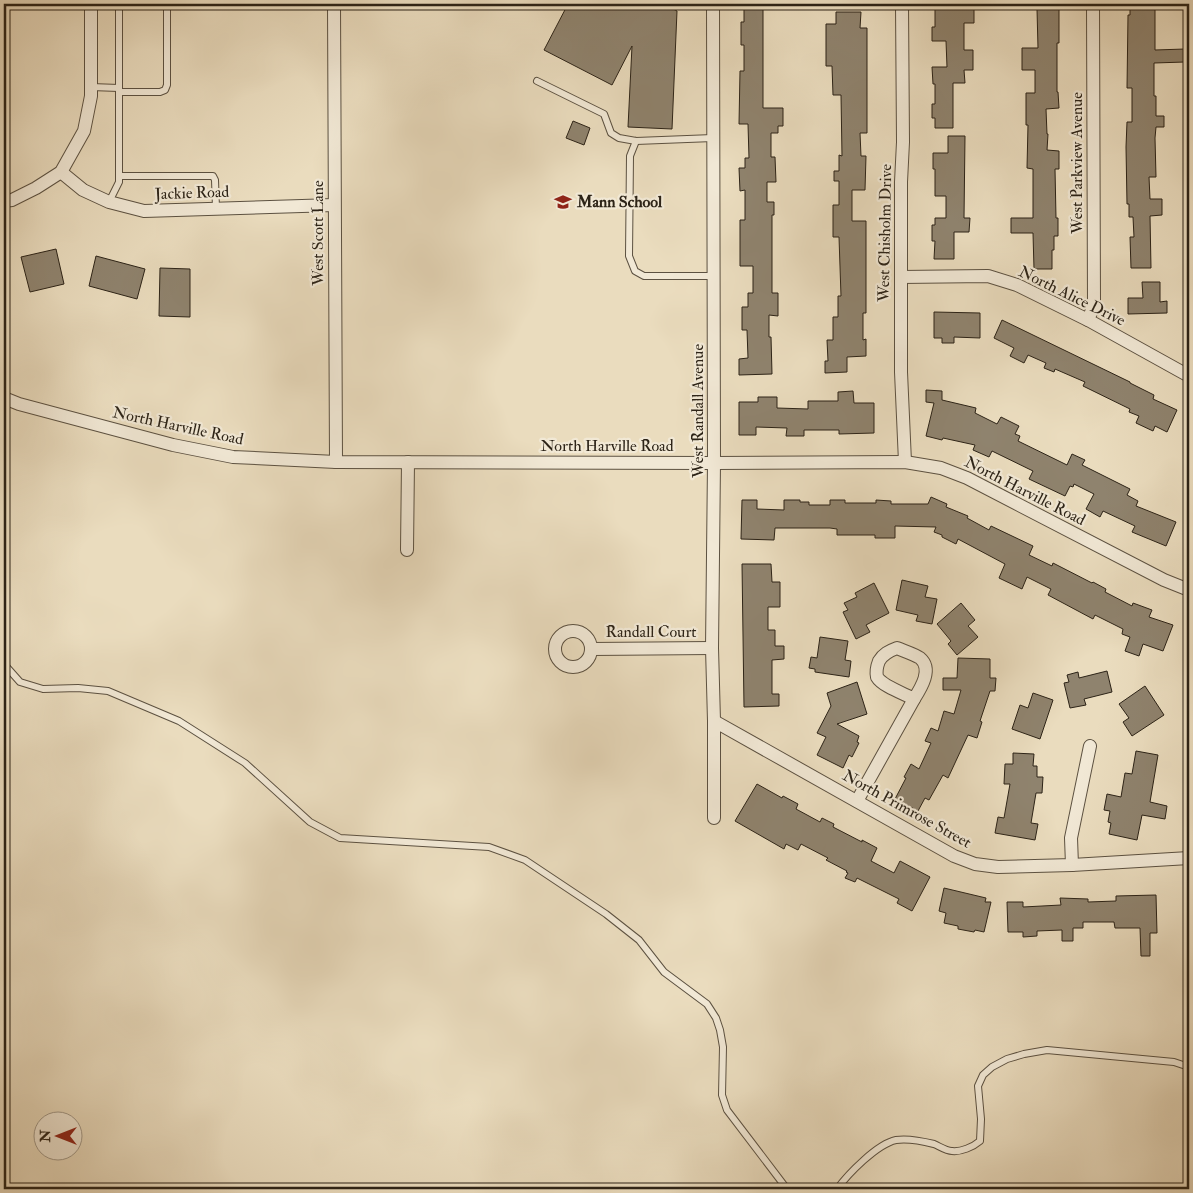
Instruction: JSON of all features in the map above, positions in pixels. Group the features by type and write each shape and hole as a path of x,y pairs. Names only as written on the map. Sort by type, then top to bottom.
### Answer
{"street":[{"path":"4,201 12,200 28,192 61,172 84,131 91,96 91,4"},
{"name":"West Scott Lane","path":"334,4 336,462"},
{"name":"West Randall Avenue","path":"713,4 714,463 712,648 714,818"},
{"name":"West Chisholm Drive","path":"902,4 901,372 905,462"},
{"name":"West Parkview Avenue","path":"1088,320 1094,305 1093,4"},
{"name":"Jackie Road","path":"61,172 83,190 109,202 144,211 334,205"},
{"name":"North Alice Drive","path":"901,277 988,276 1017,285 1088,320 1189,376"},
{"name":"North Harville Road","path":"4,398 19,404 173,445 233,457 336,462 905,462 941,468 967,478 1164,580 1189,590"},
{"path":"407,550 408,462"},
{"name":"Randall Court","path":"591,649 712,648"},
{"path":"857,801 914,699"},
{"name":"North Primrose Street","path":"714,721 954,856 975,864 998,867 1072,865 1189,858"},
{"path":"1072,865 1071,838 1090,746"}],"lane":[{"path":"109,202 119,182 119,4"},
{"path":"91,87 160,92 165,90 167,85 166,4"},
{"path":"536,81 604,114 612,133 619,138 636,141 713,138"},
{"path":"636,141 630,156 629,256 635,271 644,276 714,276"},
{"path":"119,176 213,176 215,180 216,208"},
{"path":"4,664 20,682 43,689 78,688 108,691 178,721 245,763 310,822 340,838 489,847 526,860 606,914 639,940 664,972 707,1004 716,1018 720,1030 723,1047 722,1096 727,1110 787,1189"},
{"path":"837,1189 846,1178 879,1148 889,1142 914,1140 952,1151 972,1148 980,1141 981,1136 978,1086 983,1075 992,1067 1007,1059 1047,1050 1174,1062 1189,1067"}],"building":[{"path":"568,4 664,4 677,11 672,129 628,127 632,46 612,85 544,50"},
{"path":"935,8 974,9 974,23 964,23 964,50 973,50 973,70 964,70 965,83 953,83 953,128 935,128 935,118 932,118 932,104 935,104 935,84 933,84 932,67 947,67 946,41 932,41 932,27 935,27"},
{"path":"1059,8 1057,92 1059,108 1046,109 1047,150 1059,151 1059,169 1055,169 1058,236 1054,236 1052,269 1034,269 1033,233 1011,233 1011,218 1033,218 1033,169 1027,168 1028,125 1026,125 1026,93 1035,93 1035,70 1022,70 1022,48 1038,48 1037,9"},
{"path":"1130,8 1155,8 1155,50 1185,49 1185,62 1154,63 1156,116 1164,116 1164,127 1156,127 1156,177 1149,177 1150,199 1162,199 1162,215 1150,216 1151,268 1131,268 1130,237 1134,237 1133,217 1129,217 1129,204 1127,204 1126,147 1127,122 1132,122 1132,88 1127,88 1128,15 1130,15"},
{"path":"744,9 763,9 763,108 783,108 783,126 778,126 778,133 771,133 771,157 775,157 776,182 767,182 767,202 774,202 774,215 772,215 772,293 778,293 778,316 769,315 772,374 739,375 739,359 748,358 747,330 742,330 742,307 748,307 748,293 753,293 753,266 740,266 740,220 745,220 745,190 740,191 739,168 745,168 745,158 749,158 748,124 739,124 740,71 744,71 744,45 741,45 741,22 744,22"},
{"path":"836,12 861,12 860,28 867,28 867,133 860,133 861,156 866,156 865,190 852,190 852,221 866,221 866,313 863,313 863,340 866,339 866,356 847,357 847,372 825,373 825,361 828,361 827,340 833,340 833,317 838,317 838,296 841,296 839,237 833,237 833,205 839,205 839,181 834,181 834,171 839,171 839,155 842,156 841,95 833,95 832,66 826,66 826,24 836,24"},
{"path":"573,121 590,128 584,145 566,138"},
{"path":"948,136 965,136 964,218 970,218 969,232 954,232 954,259 934,259 935,241 932,241 932,225 935,225 935,218 946,218 946,196 935,196 933,153 948,153"},
{"path":"56,249 64,284 30,292 21,257"},
{"path":"96,256 145,269 137,299 89,286"},
{"path":"160,268 190,269 190,317 159,316"},
{"path":"1142,282 1160,282 1160,302 1167,301 1167,313 1128,314 1128,298 1143,298"},
{"path":"934,312 980,313 980,338 954,337 954,343 942,343 942,338 934,338"},
{"path":"1002,320 1130,382 1154,395 1153,399 1177,410 1167,432 1155,426 1153,431 1136,423 1139,416 1129,412 1130,409 1083,386 1085,382 1055,369 1054,372 1044,368 1046,363 1028,355 1024,363 1010,356 1014,348 994,338"},
{"path":"926,390 942,391 942,400 976,408 975,413 997,424 1001,417 1019,426 1015,434 1020,436 1018,441 1067,465 1072,454 1085,460 1082,465 1130,489 1127,495 1138,501 1136,506 1176,522 1166,546 1132,532 1135,526 1103,511 1100,517 1086,509 1094,494 1074,484 1073,487 1070,486 1065,496 1029,479 1033,471 992,451 989,457 973,450 975,445 926,436 934,403 926,402"},
{"path":"853,391 854,403 874,403 874,433 839,434 839,430 804,430 804,436 786,436 787,428 756,427 756,435 739,435 739,402 758,402 758,397 777,397 777,408 808,409 808,401 838,401 838,392"},
{"path":"931,497 947,504 946,507 968,516 967,518 989,530 991,526 1033,546 1029,555 1052,566 1053,563 1093,582 1106,589 1105,592 1132,606 1133,603 1152,610 1149,617 1173,625 1163,651 1143,644 1139,656 1125,651 1130,637 1122,634 1123,629 1095,615 1093,619 1048,595 1051,589 1027,577 1022,589 999,578 1005,564 958,539 956,544 942,537 942,535 934,532 936,527 895,526 895,538 875,538 875,535 837,535 837,529 830,528 775,528 774,540 741,539 742,500 757,500 757,509 784,510 784,500 800,500 800,502 809,502 809,505 830,505 830,500 845,500 845,503 876,503 876,500 891,501 891,504 928,504"},
{"path":"742,564 771,564 772,582 780,582 780,607 768,607 768,630 775,630 775,646 784,646 784,659 772,660 772,694 779,694 779,706 744,707"},
{"path":"902,580 928,586 925,597 937,599 932,624 916,621 918,615 896,610"},
{"path":"874,583 889,613 866,625 870,632 856,639 843,612 848,610 844,603 857,597 855,593"},
{"path":"961,603 975,620 968,626 978,637 957,655 948,644 951,641 937,624"},
{"path":"820,637 848,641 845,660 851,661 849,677 815,672 815,669 809,668 811,657 817,658"},
{"path":"958,658 990,659 990,678 996,678 995,691 990,691 980,721 982,722 977,738 968,735 948,778 943,775 929,800 925,798 918,811 895,799 911,764 919,769 931,743 925,741 931,728 938,731 944,711 954,714 961,690 943,690 943,678 957,678"},
{"path":"1107,671 1112,692 1084,699 1086,705 1070,708 1064,683 1069,682 1067,675 1078,672 1079,678"},
{"path":"857,682 867,714 837,724 859,736 857,742 859,743 852,757 849,755 843,768 817,755 826,737 817,733 831,706 827,693"},
{"path":"1145,686 1164,715 1132,736 1123,722 1129,718 1119,704"},
{"path":"1033,693 1053,700 1040,739 1012,729 1020,705 1028,708"},
{"path":"1136,751 1158,755 1150,802 1167,806 1165,819 1142,815 1137,840 1109,834 1111,823 1108,822 1110,811 1104,810 1107,794 1121,797 1125,773 1132,774"},
{"path":"1013,753 1034,754 1033,766 1037,766 1037,777 1043,777 1042,793 1036,793 1031,823 1038,824 1035,840 995,833 998,817 1004,818 1010,784 1004,784 1005,764 1013,764"},
{"path":"757,784 782,798 783,796 798,804 796,809 820,822 822,818 834,824 833,827 877,848 871,861 894,873 900,861 930,877 912,911 897,903 899,899 857,878 855,882 845,878 848,873 847,871 826,860 828,858 801,844 798,850 786,844 784,849 735,821"},
{"path":"944,888 986,898 985,902 991,902 984,932 958,929 958,926 944,923 946,913 939,911"},
{"path":"1156,895 1157,933 1150,933 1150,956 1141,956 1140,928 1115,928 1114,922 1083,922 1083,928 1073,928 1073,941 1062,941 1062,930 1037,931 1037,936 1023,937 1023,932 1008,932 1007,902 1023,902 1023,907 1061,905 1060,898 1088,899 1088,902 1116,901 1116,896"}],"place":[{"name":"Mann School","path":"563,202"}]}
